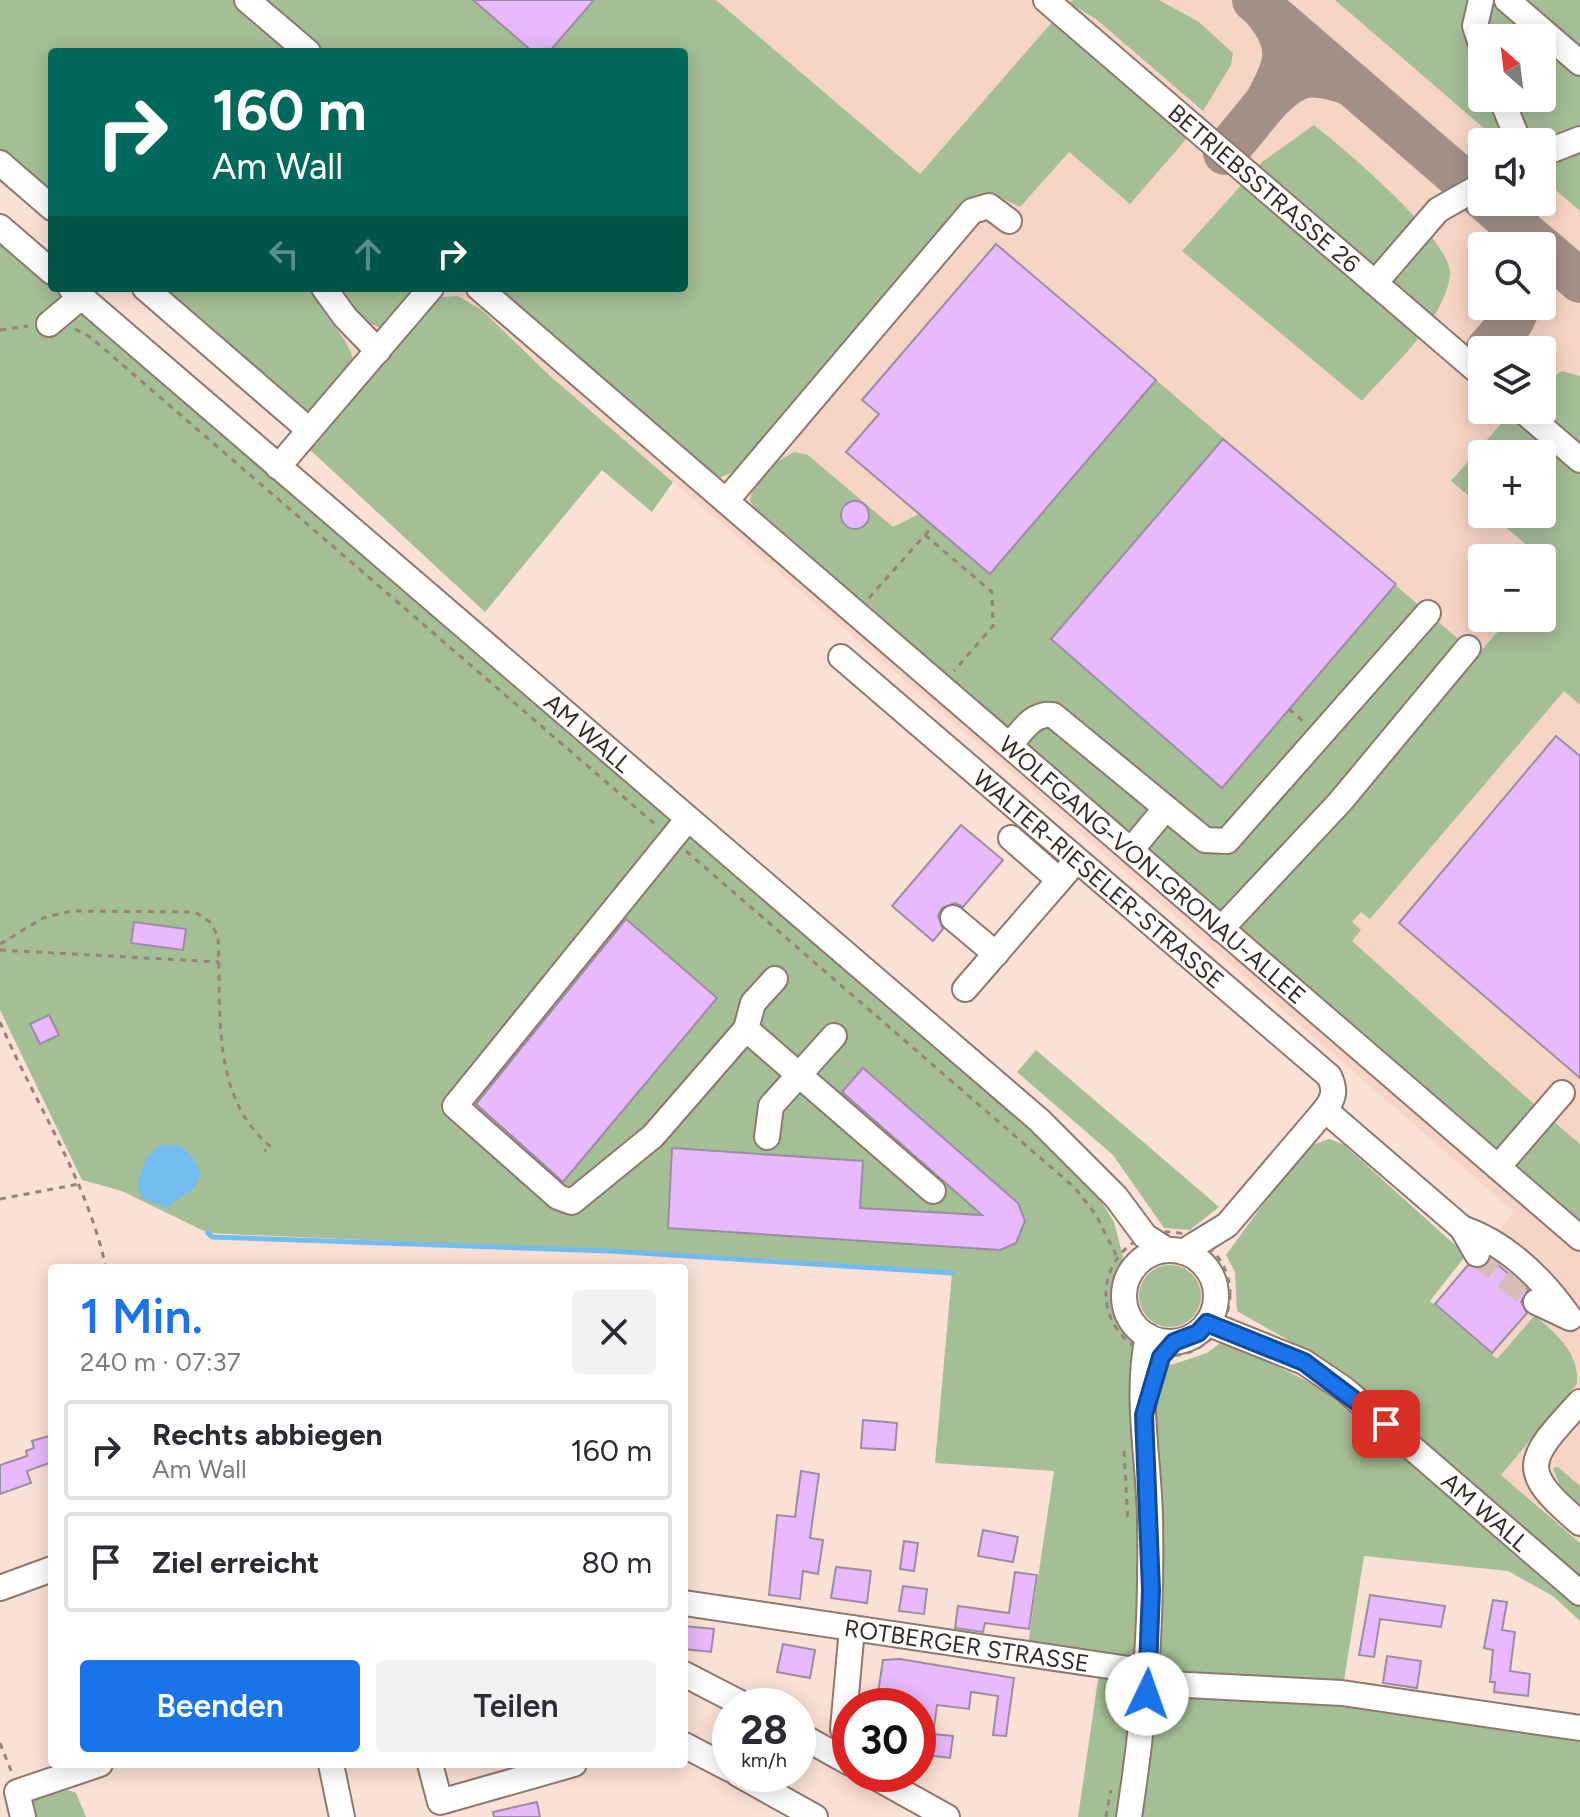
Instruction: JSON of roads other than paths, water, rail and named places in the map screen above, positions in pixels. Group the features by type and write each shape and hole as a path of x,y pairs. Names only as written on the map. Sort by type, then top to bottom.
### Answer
{"street":[{"path":"247,0 303,48"},
{"name":"BETRIEBSSTRASSE 26","path":"1046,0 1468,363"},
{"path":"1475,24 1481,0"},
{"path":"1507,0 1580,63"},
{"path":"1556,148 1580,139"},
{"path":"0,163 48,205"},
{"path":"1375,283 1438,210 1468,193"},
{"path":"726,501 972,211 989,206 1009,221"},
{"path":"0,227 48,269"},
{"path":"49,324 76,292"},
{"name":"AM WALL","path":"76,292 278,467 679,830 1039,1120 1130,1211 1132,1250 1195,1254"},
{"path":"150,292 309,430"},
{"path":"327,292 345,317 378,351"},
{"path":"278,467 428,292"},
{"name":"WOLFGANG-VON-GRONAU-ALLEE","path":"484,292 1580,1238"},
{"path":"1538,424 1580,460"},
{"path":"1010,745 1032,720 1042,714 1053,715 1205,840 1227,841 1428,613"},
{"path":"1221,929 1340,802 1468,648"},
{"name":"WALTER-RIESELER-STRASSE","path":"841,657 1069,869 1329,1076 1334,1087 1333,1100 1325,1110"},
{"path":"1131,850 1165,809"},
{"path":"965,989 1104,827"},
{"path":"679,830 455,1106 558,1197 572,1202 653,1136 746,1029 753,1003 775,979"},
{"path":"1011,838 1069,869"},
{"path":"953,918 996,954"},
{"path":"746,1029 933,1191"},
{"path":"767,1137 771,1106 834,1036"},
{"path":"1498,1167 1562,1093"},
{"path":"1129,1817 1148,1675 1150,1500 1141,1373 1157,1347 1198,1333 1217,1317 1216,1293 1195,1254 1227,1225 1325,1110 1462,1228 1477,1254"},
{"path":"1462,1228 1491,1238 1547,1286 1575,1322"},
{"path":"1132,1250 1125,1307 1130,1318 1157,1347"},
{"path":"1536,1302 1575,1322"},
{"name":"AM WALL","path":"1217,1317 1273,1349 1304,1362 1344,1389 1580,1593"},
{"path":"1580,1402 1537,1454 1535,1466 1540,1487 1580,1523"},
{"path":"0,1588 48,1570"},
{"name":"ROTBERGER STRASSE","path":"688,1604 1129,1669 1168,1684 1342,1693 1580,1728"},
{"path":"847,1688 852,1628"},
{"path":"688,1676 712,1688"},
{"path":"688,1747 712,1760"},
{"path":"23,1817 17,1792 88,1768"},
{"path":"332,1768 342,1817"},
{"path":"431,1768 440,1802 450,1808 563,1768"},
{"path":"770,1792 815,1817"},
{"path":"902,1792 947,1817"}],"water":[{"path":"161,1145 179,1145 191,1155 201,1173 194,1188 166,1208 142,1198 137,1184 147,1156"}],"waterway":[{"path":"208,1233 212,1237 610,1251 952,1273"}],"tunnel":[{"path":"1477,1254 1536,1302"}]}
